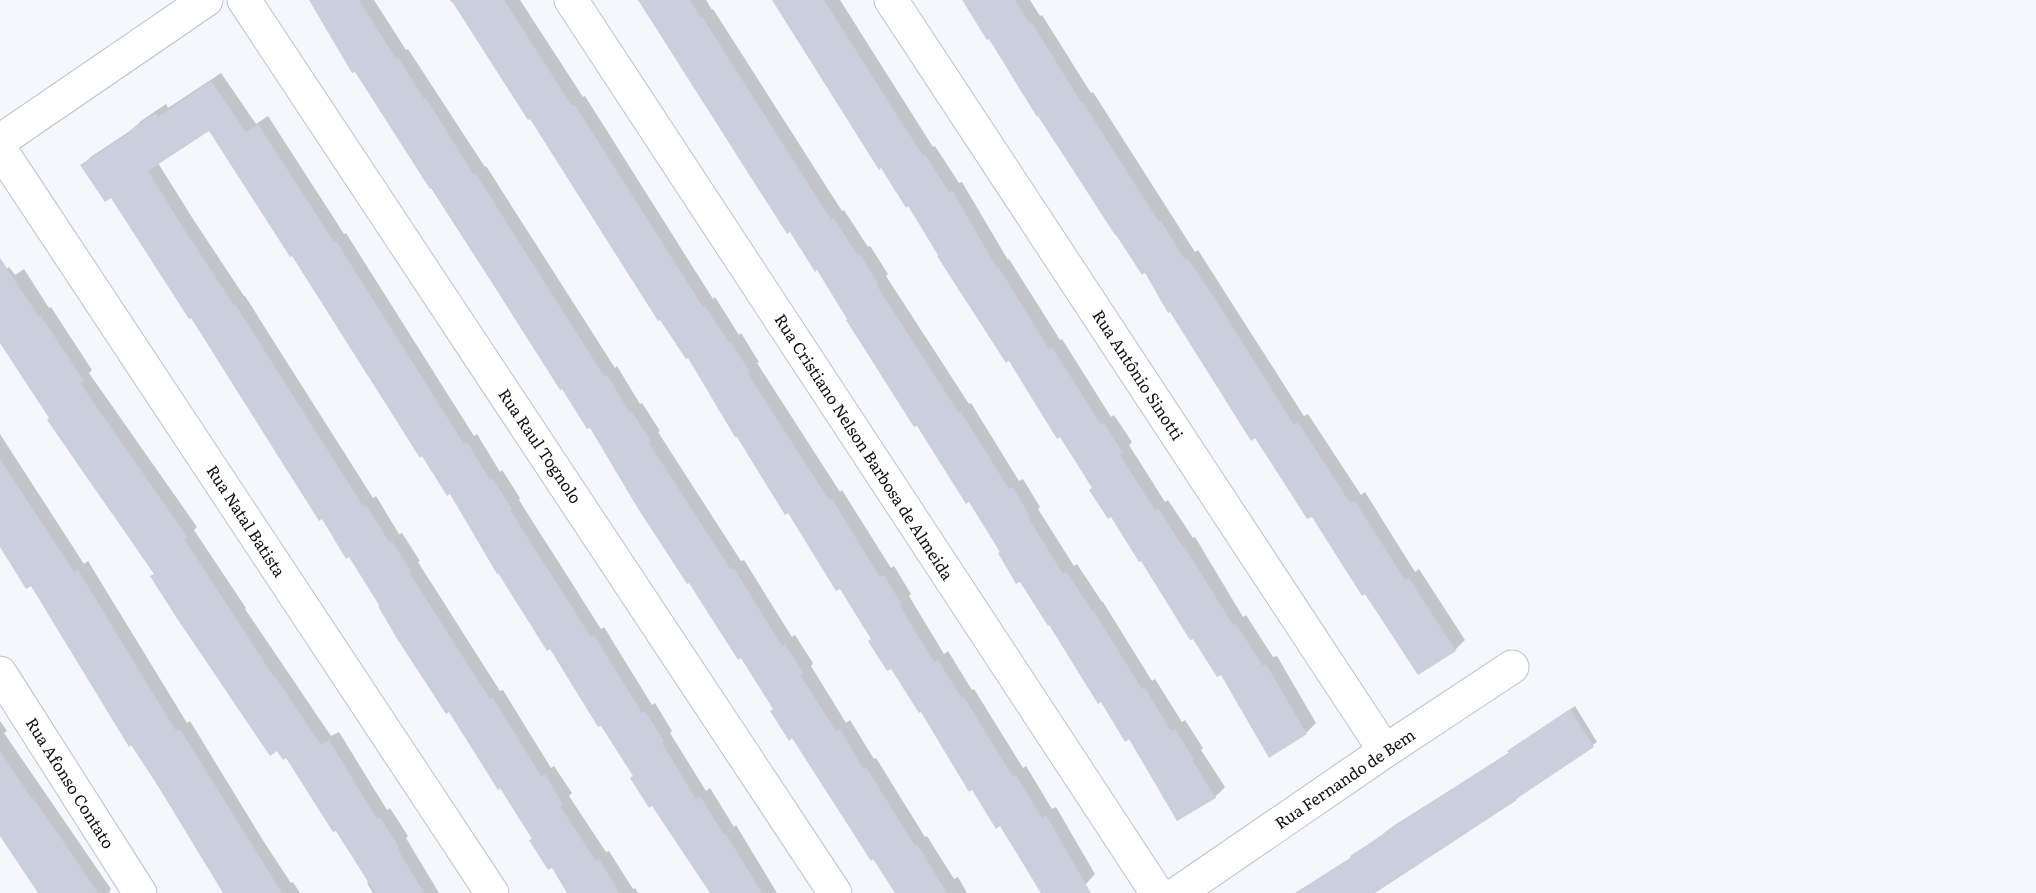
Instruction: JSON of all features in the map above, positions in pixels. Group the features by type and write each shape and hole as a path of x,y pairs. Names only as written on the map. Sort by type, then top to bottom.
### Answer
{"street":[{"path":"0,141 206,0"},
{"name":"Rua Raul Tognolo","path":"244,0 835,893"},
{"name":"Rua Cristiano Nelson Barbosa de Almeida","path":"572,0 1157,893"},
{"name":"Rua Antônio Sinotti","path":"891,0 1385,751"},
{"name":"Rua Natal Batista","path":"0,149 492,893"},
{"name":"Rua Fernando de Bem","path":"1178,893 1512,667"},
{"name":"Rua Afonso Contato","path":"0,673 140,893"}],"building":[{"path":"309,0 359,0 396,59 398,57 424,99 426,98 474,175 476,174 604,376 607,375 630,413 632,412 651,441 649,443 731,570 734,568 782,646 785,644 804,674 801,676 836,731 840,729 863,768 866,767 947,893 895,893 873,859 871,861 792,738 789,741 770,711 773,709 741,658 738,660 637,507 590,428 587,429 562,389 560,390 432,188 430,189 355,72 352,73"},
{"path":"451,0 504,0 572,106 575,105 703,307 705,306 729,343 731,342 750,372 748,374 829,500 832,499 880,577 884,575 934,662 938,660 962,698 964,697 1013,777 1016,775 1042,818 1046,815 1091,893 1041,893 1000,826 996,829 972,790 969,792 921,712 919,713 891,669 887,671 868,641 871,639 840,589 836,591 788,513 785,515 688,358 686,359 660,320 658,321 530,119 528,120"},
{"path":"638,0 690,0 831,220 834,218 858,256 860,254 879,285 877,286 1009,489 1013,487 1031,518 1029,519 1063,574 1067,572 1171,731 1175,729 1216,798 1177,821 1129,739 1125,742 1101,702 1098,704 1020,582 1016,584 998,553 1000,552 969,502 966,504 917,426 914,427 817,270 815,272 790,232 787,234"},
{"path":"772,0 824,0 923,156 925,154 949,192 952,190 997,268 1049,349 1052,347 1101,425 1104,423 1123,453 1120,455 1155,510 1158,508 1184,546 1233,625 1236,624 1263,666 1266,664 1307,734 1269,758 1221,675 1217,677 1193,639 1190,640 1141,561 1139,562 1111,517 1108,519 1089,490 1092,488 1060,437 1057,439 1009,361 1006,363 937,256 908,206 906,208 881,168 879,170"},
{"path":"962,0 1015,0 1159,222 1161,221 1185,260 1188,259 1217,302 1294,425 1298,422 1350,503 1355,501 1405,580 1409,578 1456,651 1418,675 1365,594 1362,596 1312,517 1307,519 1255,438 1251,441 1170,312 1168,313 1145,273 1142,275 1115,235"},
{"path":"211,81 246,132 258,124 334,242 336,241 464,444 467,442 490,480 493,479 512,509 510,510 591,637 594,635 642,713 645,711 696,799 700,796 762,893 710,893 652,806 649,808 630,778 633,776 601,726 598,727 550,649 547,651 497,574 450,494 447,496 422,456 420,458 292,256 290,257 209,131 148,171 363,506 366,505 390,543 392,541 411,571 409,572 490,699 493,698 541,776 545,774 563,804 560,806 596,861 599,859 620,893 567,893 552,868 548,870 529,840 532,839 500,788 498,790 449,712 446,714 396,637 349,557 346,559 322,519 319,521 191,318 189,319 111,198 105,202 80,165 156,113 158,117"},
{"path":"0,258 84,381 80,383 188,538 185,540 274,677 321,745 329,740 377,819 380,817 399,847 397,848 424,893 375,893 286,758 283,760 277,751 270,756 176,617 150,576 154,574 47,420 49,418 0,343"},
{"path":"0,459 74,572 78,570 176,731 180,729 282,893 223,893 158,786 131,745 129,747 31,586 26,589 0,547"},
{"path":"1570,709 1594,747 1517,800 1375,893 1296,893 1351,858 1350,856 1389,829 1509,753 1507,751"},
{"path":"0,751 98,893 38,893 0,836"}]}
